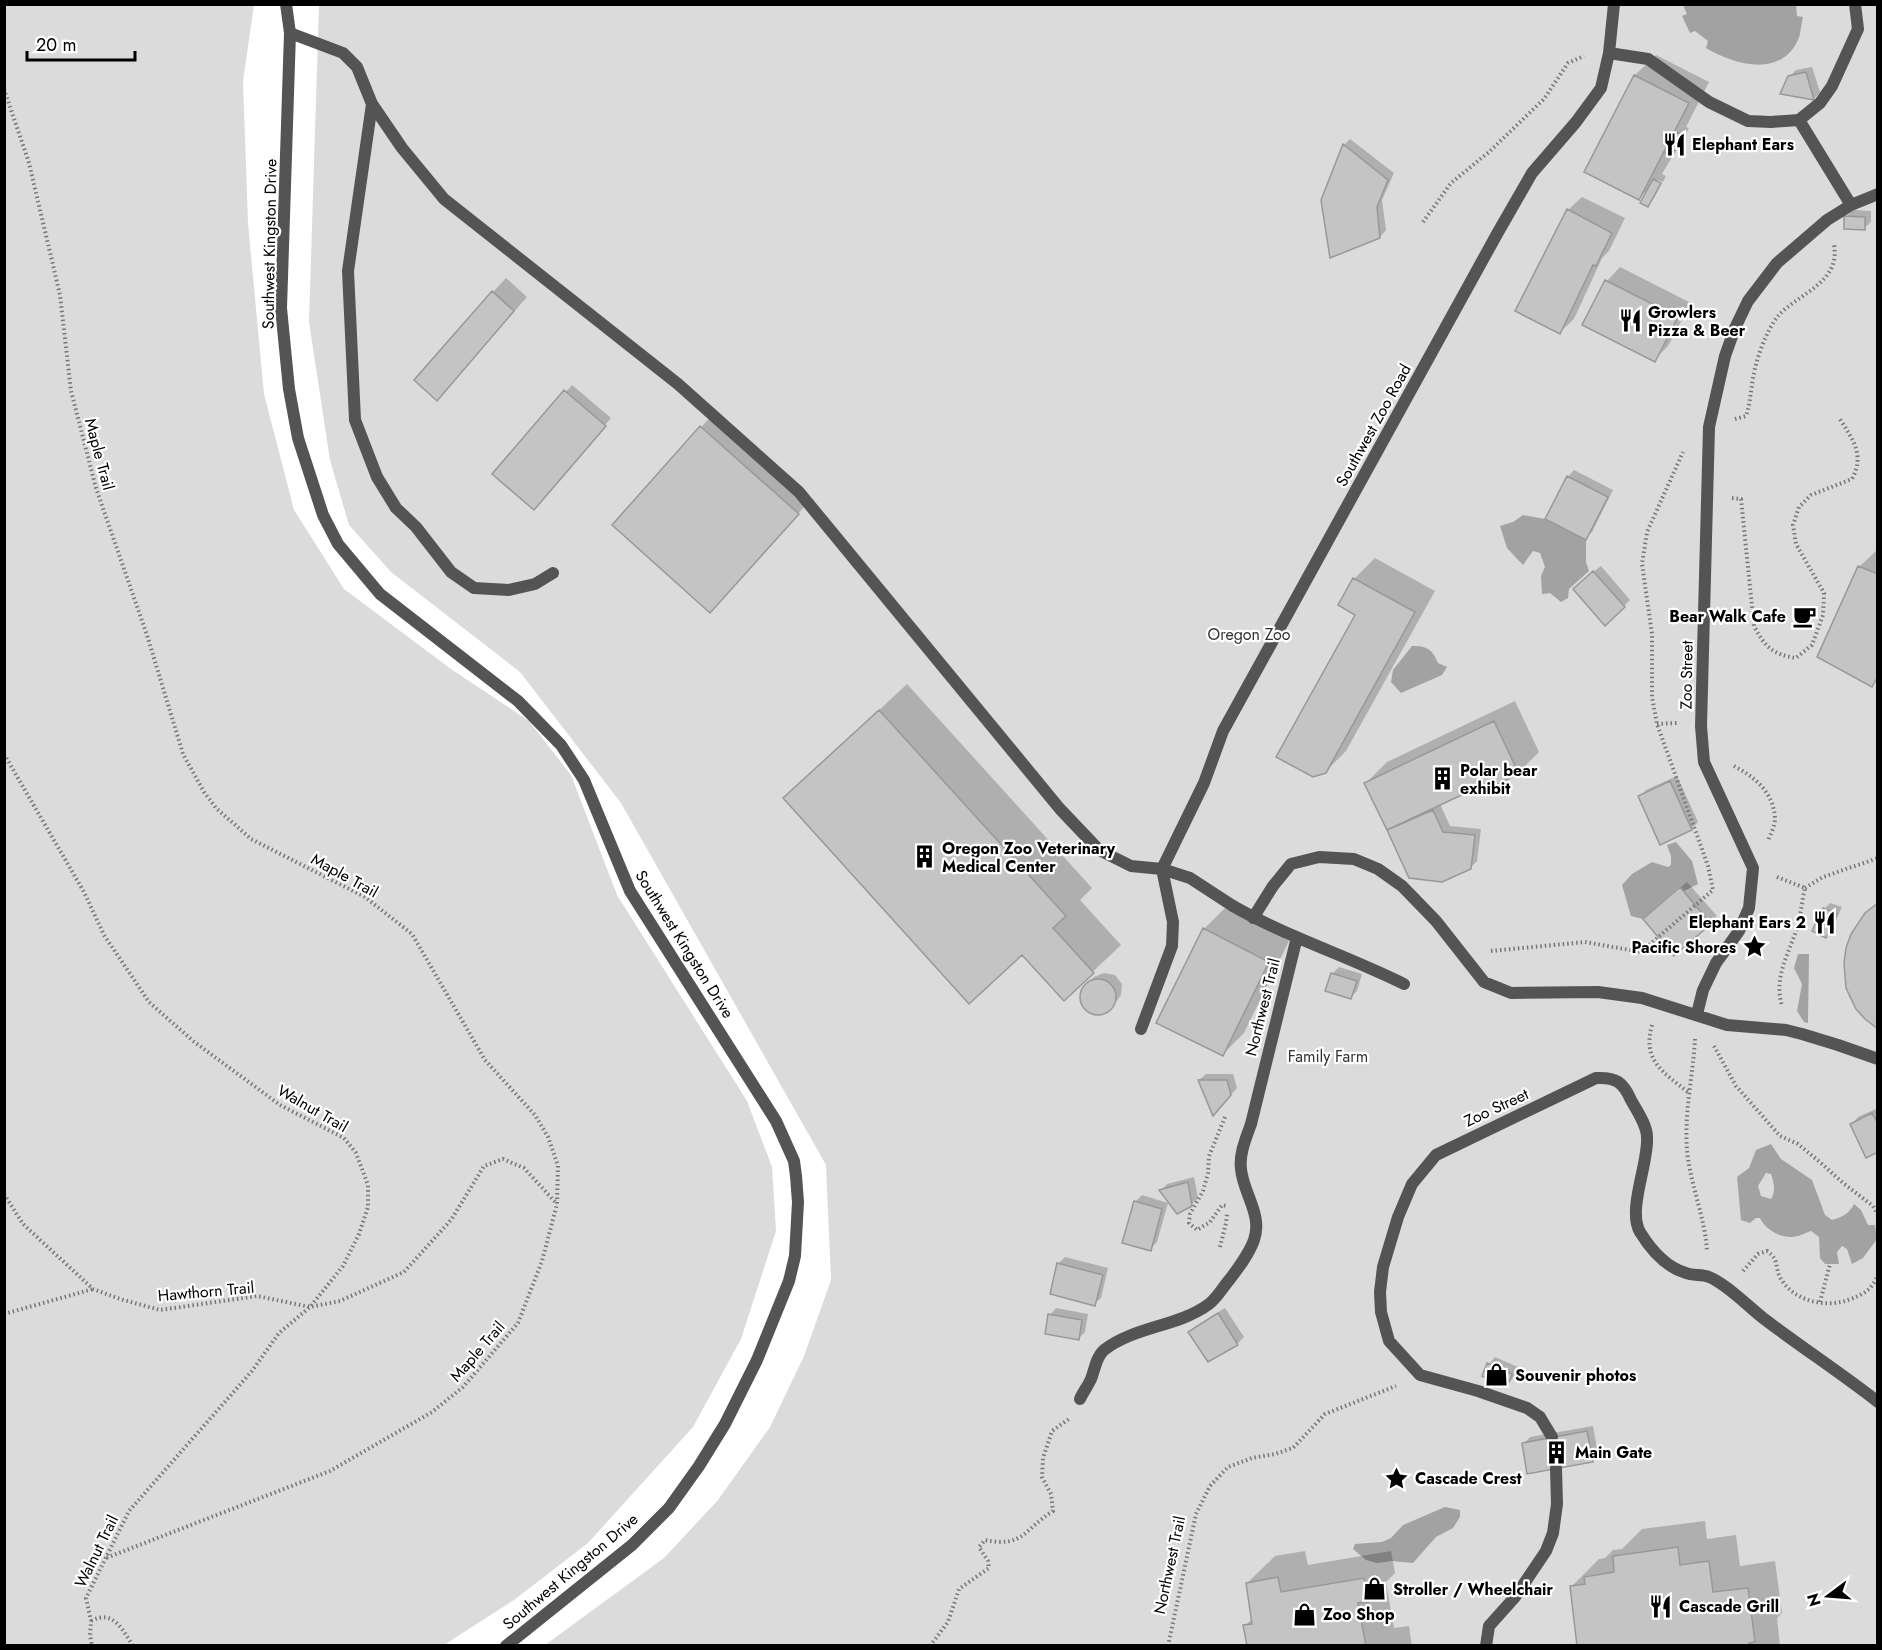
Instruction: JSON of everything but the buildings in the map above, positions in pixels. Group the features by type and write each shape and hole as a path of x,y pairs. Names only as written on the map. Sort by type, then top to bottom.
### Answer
{"street":[{"name":"Southwest Kingston Drive","path":"286,4 290,33 281,308 289,390 298,438 323,515 338,544 380,594 518,701 561,745 584,780 630,891 776,1121 794,1161 797,1231 795,1256 789,1281 758,1360 725,1424 699,1466 661,1515 632,1545 506,1646"},
{"name":"Southwest Zoo Road","path":"1162,869 1204,783 1223,730 1532,173 1576,122 1601,88 1609,53 1614,4"},
{"path":"1609,53 1648,59 1709,102 1748,121 1799,120 1820,102 1832,86 1858,29 1855,4"},
{"path":"290,33 343,53 357,67 372,104 402,148 444,199 678,384 799,492 1060,809 1099,850 1131,866 1162,869 1190,878 1253,918 1369,966 1404,984"},
{"path":"372,104 348,271 355,420 377,477 396,508 416,527 452,572 474,588 509,590 535,584 553,573"},
{"path":"1799,120 1851,205"},
{"name":"Zoo Street","path":"1753,868 1704,762 1701,726 1709,427 1725,356 1748,301 1777,263 1827,220 1851,205 1878,194"},
{"path":"1253,918 1273,886 1291,864 1319,857 1354,859 1378,869 1402,886 1463,953 1484,982 1511,993 1598,992 1642,998 1734,1027 1786,1030 1838,1044 1878,1059"},
{"path":"1697,1014 1703,990 1716,963 1739,931 1749,908 1753,868"},
{"path":"1141,1029 1172,946 1173,922 1162,869"},
{"name":"Northwest Trail","path":"1080,1399 1103,1351 1139,1331 1184,1318 1210,1303 1245,1259 1254,1241 1257,1231 1253,1203 1240,1169 1297,937"},
{"name":"Zoo Street","path":"1420,1375 1389,1341 1381,1312 1380,1292 1383,1267 1398,1217 1412,1184 1436,1155 1450,1147 1586,1083 1612,1078 1628,1093 1647,1134 1647,1153 1637,1207 1638,1229 1655,1253 1670,1267 1687,1274 1709,1277 1878,1402"},
{"path":"1420,1375 1478,1391 1527,1408 1540,1417 1552,1437"},
{"path":"1486,1646 1489,1626 1515,1597 1546,1551 1553,1533 1557,1504 1556,1468"}],"path":[{"path":"1423,222 1451,183 1490,152 1544,99 1568,63 1593,53 1609,53"},
{"name":"Maple Trail","path":"4,88 29,163 60,295 71,391 96,488 147,634 183,754 204,792 216,808 251,839 365,897 412,934 484,1060 535,1115 548,1137 558,1166 557,1204 542,1261 518,1323 464,1387 432,1412 330,1471 106,1558"},
{"path":"1463,953 1585,942 1641,952 1713,890 1708,866 1657,724 1652,697 1652,634 1642,564 1647,532 1687,442 1709,427 1746,416 1751,405 1752,384 1759,353 1778,316 1829,274 1836,254 1827,220"},
{"path":"1707,495 1741,499 1754,626 1762,642 1778,655 1796,658 1812,645 1823,615 1824,593 1796,544 1793,525 1799,507 1811,495 1852,480 1858,468 1857,446 1840,419"},
{"path":"1657,724 1676,723"},
{"name":"Walnut Trail","path":"4,754 84,892 104,935 149,1002 193,1041 280,1105 344,1138 356,1153 368,1185 368,1207 359,1234 343,1266 310,1306 279,1333 252,1371 129,1511 86,1598 91,1621 92,1646"},
{"path":"1704,762 1735,766 1760,783 1772,802 1775,820 1767,843 1753,868 1805,888"},
{"path":"1805,888 1823,878 1878,858"},
{"path":"1786,1030 1780,1000 1780,981 1783,962 1798,925 1805,888"},
{"path":"1697,1014 1689,1093 1687,1149 1707,1243"},
{"path":"1653,1021 1647,1041 1652,1059 1689,1093"},
{"path":"1736,1086 1780,1136 1798,1144 1873,1206 1878,1215"},
{"path":"1216,1257 1226,1223 1227,1206 1222,1205 1210,1222 1197,1230 1189,1223 1190,1214 1203,1191 1208,1173 1209,1155 1220,1125 1226,1116"},
{"name":"Hawthorn Trail","path":"4,1194 22,1224 93,1289 160,1310 257,1296 310,1306 340,1302 404,1272 451,1220 484,1166 502,1160 524,1168 557,1204"},
{"path":"1739,1276 1758,1254 1767,1251 1774,1256 1781,1279 1796,1294 1811,1301 1835,1304 1865,1294 1875,1282 1878,1274"},
{"path":"1820,1302 1830,1264"},
{"path":"4,1314 93,1289"},
{"name":"Northwest Trail","path":"1168,1646 1196,1514 1210,1486 1228,1467 1252,1458 1293,1448 1325,1414 1420,1375"},
{"path":"930,1646 948,1622 959,1589 989,1568 988,1561 979,1547 985,1540 1006,1543 1021,1538 1037,1521 1053,1511 1051,1494 1042,1476 1043,1458 1052,1431 1069,1419 1080,1399"},
{"path":"91,1621 97,1617 109,1616 116,1620 133,1646"}],"green space":[{"path":"5,4 254,5 243,81 248,223 264,394 294,510 344,589 451,669 529,721 571,775 617,895 747,1101 772,1167 776,1231 741,1339 693,1427 588,1543 514,1600 444,1645 5,1645"},
{"name":"Oregon Zoo","path":"319,5 1877,5 1877,1645 545,1645 664,1558 718,1500 770,1427 804,1356 831,1280 826,1165 621,803 520,672 391,572 349,525 330,460 309,322"}],"shaded area":[{"path":"1796,4 1797,16 1803,17 1798,40 1790,52 1780,60 1768,64 1742,63 1706,48 1708,41 1695,31 1690,33 1682,16 1687,14 1683,5"},
{"path":"1523,515 1545,519 1586,540 1586,562 1589,571 1569,589 1568,598 1561,602 1550,593 1542,594 1541,576 1545,567 1540,553 1533,551 1523,565 1507,548 1500,526 1513,522"},
{"path":"1412,646 1428,649 1434,654 1438,663 1447,667 1442,675 1401,693 1391,682 1393,670"},
{"path":"1676,842 1692,861 1698,884 1684,891 1679,887 1643,919 1631,916 1622,885 1632,874 1652,862 1668,867 1671,865 1667,845"},
{"path":"1798,954 1809,954 1808,1023 1804,1022 1797,1011 1802,984 1794,968"},
{"path":"1771,1144 1781,1159 1812,1180 1825,1215 1832,1220 1845,1215 1854,1204 1861,1210 1868,1225 1875,1225 1877,1239 1863,1258 1852,1264 1847,1249 1842,1246 1837,1252 1839,1264 1825,1264 1820,1258 1819,1237 1811,1231 1787,1237 1769,1229 1760,1218 1750,1223 1741,1220 1737,1177 1749,1168 1756,1150","holes":["1766,1173 1771,1174 1774,1187 1771,1199 1761,1196 1758,1186"]},
{"path":"1445,1507 1460,1510 1460,1517 1453,1528 1436,1537 1413,1563 1392,1561 1377,1563 1366,1560 1353,1549 1355,1544 1382,1542 1391,1538 1403,1525"}],"tunnel":[{"path":"1552,1437 1556,1468"}],"place":[{"name":"Elephant Ears","path":"1674,144"},
{"name":"Growlers Pizza & Beer","path":"1630,321"},
{"name":"Bear Walk Cafe","path":"1804,616"},
{"name":"Polar bear exhibit","path":"1442,779"},
{"name":"Oregon Zoo Veterinary Medical Center","path":"924,857"},
{"name":"Elephant Ears 2","path":"1824,922"},
{"name":"Pacific Shores","path":"1754,947"},
{"name":"Souvenir photos","path":"1497,1375"},
{"name":"Main Gate","path":"1557,1452"},
{"name":"Cascade Crest","path":"1397,1478"},
{"name":"Stroller / Wheelchair","path":"1375,1589"},
{"name":"Cascade Grill","path":"1661,1606"},
{"name":"Zoo Shop","path":"1305,1614"}],"park label":[{"name":"Family Farm","path":"1328,1056"}]}
